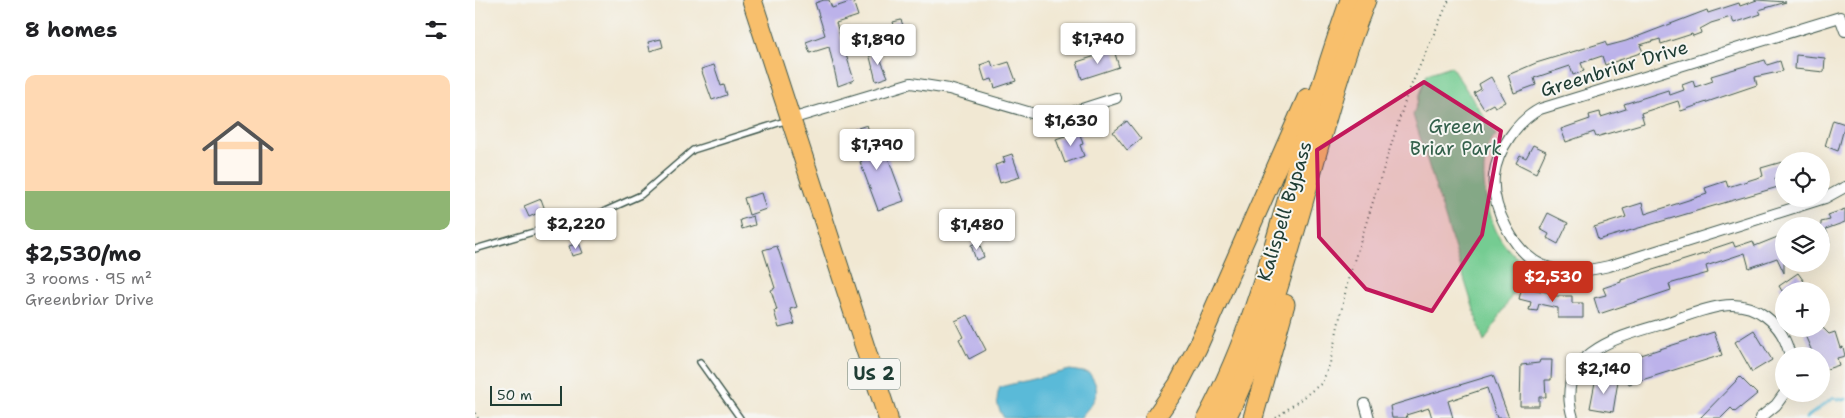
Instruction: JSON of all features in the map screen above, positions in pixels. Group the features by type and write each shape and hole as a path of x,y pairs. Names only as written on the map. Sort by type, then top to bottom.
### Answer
{"highway":[{"name":"US 2","path":"752,0 888,418"},
{"name":"Kalispell Bypass","path":"1207,418 1231,373 1251,320 1350,0"},
{"name":"Kalispell Bypass","path":"1226,418 1267,323 1352,40 1367,0"},
{"path":"1155,418 1178,384 1194,354 1308,97 1334,48"},
{"path":"1253,418 1306,221 1315,163"}],"street":[{"name":"Greenbriar Drive","path":"1845,31 1843,16 1540,110 1524,119 1508,141 1496,166 1494,184 1506,227 1520,250 1542,266 1570,272 1590,271 1609,266 1825,198 1845,187"},
{"path":"791,119 911,84 949,89 1038,115 1060,116 1116,98"},
{"path":"1573,418 1569,406 1570,386 1575,372 1598,346 1636,332 1721,306 1740,306 1757,311 1771,319 1782,332 1787,347"},
{"path":"1760,418 1778,402"},
{"path":"1365,404 1369,418"}],"lane":[{"path":"475,249 612,208 641,195 693,150 791,119"},
{"path":"701,362 740,418"}],"path":[{"path":"1276,418 1321,383 1330,363 1348,280 1404,104 1449,0"},
{"path":"475,413 478,418"}],"highlighted area":[{"path":"1424,82 1501,131 1482,235 1432,311 1366,289 1319,237 1317,150"}],"green space":[{"name":"Green Briar Park","path":"1451,66 1496,135 1486,157 1484,183 1489,210 1497,233 1507,248 1529,267 1484,342 1413,115 1427,74"}],"water":[{"path":"1070,370 1089,373 1096,386 1093,402 1080,418 1004,418 997,403 1000,387"}],"building":[{"path":"829,0 832,8 853,1 858,16 836,23 854,80 838,86 829,47 810,53 806,42 825,35 815,3"},
{"path":"1757,0 1786,2 1759,10 1761,14 1734,23 1731,17 1711,23 1700,29 1701,33 1693,36 1692,34 1661,44 1660,39 1640,45 1643,52 1605,65 1602,56 1581,63 1584,71 1573,75 1570,66 1534,78 1536,85 1514,93 1508,75 1536,63 1605,42 1607,46 1626,41 1707,10 1708,13 1739,3 1740,6"},
{"path":"901,20 904,28 909,27 912,34 898,38 893,22"},
{"path":"661,39 663,47 650,51 648,42"},
{"path":"1114,50 1119,67 1082,79 1077,62"},
{"path":"877,51 888,77 876,81 869,53"},
{"path":"1796,55 1825,58 1824,72 1795,69"},
{"path":"1765,60 1767,65 1780,61 1783,71 1755,77 1757,85 1681,111 1678,101 1641,113 1644,123 1596,137 1594,132 1566,142 1561,129 1590,119 1589,115 1600,112 1601,117 1626,109 1624,104 1668,90 1670,95 1684,90 1682,85 1693,81 1695,87 1713,81 1711,76"},
{"path":"991,61 993,67 1009,62 1016,81 995,88 992,79 985,81 980,65"},
{"path":"714,65 721,86 724,85 727,95 712,100 701,69"},
{"path":"1491,77 1505,102 1495,107 1493,104 1484,109 1474,93 1481,89 1479,84"},
{"path":"1833,120 1845,124 1838,151 1825,146"},
{"path":"1127,121 1141,139 1127,150 1113,132"},
{"path":"867,125 877,155 886,152 904,201 878,210 860,162 862,161 852,130"},
{"path":"1079,131 1083,144 1080,145 1084,156 1065,163 1056,139"},
{"path":"1533,145 1546,151 1536,173 1516,163 1520,155 1526,158"},
{"path":"1012,154 1020,177 1000,183 995,165 1005,162 1003,157"},
{"path":"1775,164 1775,188 1598,240 1594,227 1626,217 1623,209 1642,203 1645,214 1707,194 1705,188 1726,181 1728,187 1763,176 1761,168"},
{"path":"761,193 766,209 749,215 744,198"},
{"path":"541,199 545,210 529,217 524,206"},
{"path":"1845,209 1845,222 1830,228 1830,217 1828,215"},
{"path":"1548,213 1568,223 1558,244 1547,238 1549,234 1540,229"},
{"path":"753,216 755,225 742,229 740,220"},
{"path":"1775,238 1775,259 1749,268 1745,253 1706,266 1708,273 1669,284 1671,290 1599,314 1594,298 1606,295 1603,288 1621,282 1621,280 1710,252 1709,250 1733,242 1735,247 1753,241 1755,246"},
{"path":"979,242 984,257 976,260 971,245"},
{"path":"579,243 583,253 572,256 569,246"},
{"path":"777,246 797,307 790,309 795,324 779,328 774,311 777,310 771,290 775,288 763,250"},
{"path":"1798,273 1804,282 1785,282"},
{"path":"1522,287 1551,293 1551,296 1572,296 1572,303 1583,303 1583,318 1558,318 1558,308 1539,304 1537,311 1529,310 1531,302 1519,299"},
{"path":"968,315 986,350 969,359 959,339 963,337 955,321"},
{"path":"1754,330 1772,360 1752,372 1735,342"},
{"path":"1714,332 1722,355 1629,384 1622,361"},
{"path":"1835,332 1840,348 1843,347 1845,356 1837,358 1839,365 1830,368 1830,347 1810,347 1806,337 1830,337 1830,334"},
{"path":"1540,360 1552,360 1551,380 1545,380 1546,397 1539,397 1539,406 1520,406 1521,365 1539,363"},
{"path":"1493,375 1509,418 1497,418 1487,388 1448,401 1453,418 1432,418 1429,408 1406,415 1407,418 1392,418 1390,406"},
{"path":"1596,377 1618,381 1613,412 1590,408"},
{"path":"1740,377 1757,394 1735,412 1731,408 1721,418 1700,418"}],"waterway":[{"path":"1806,418 1833,398 1845,399"}]}
